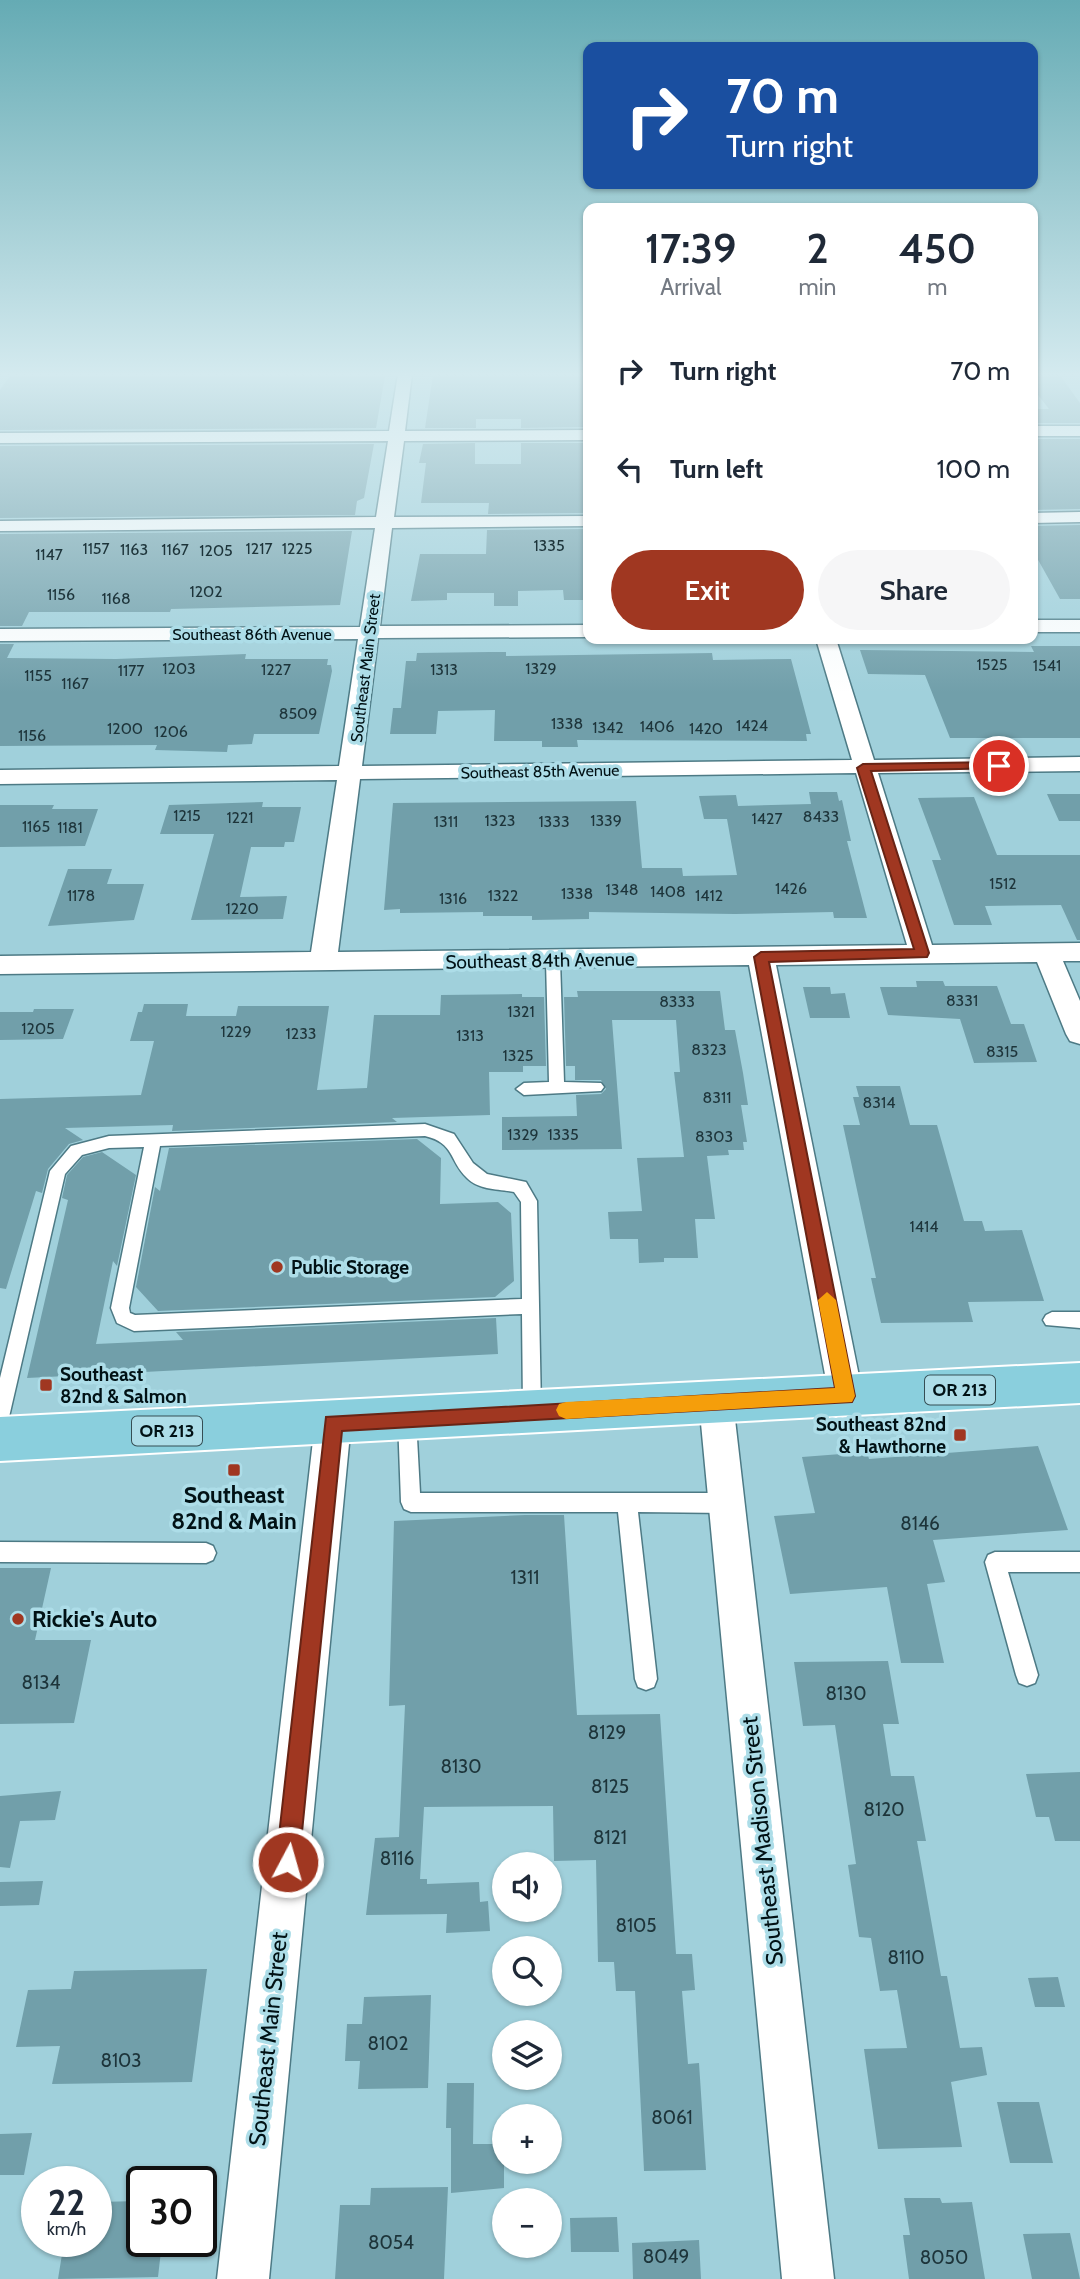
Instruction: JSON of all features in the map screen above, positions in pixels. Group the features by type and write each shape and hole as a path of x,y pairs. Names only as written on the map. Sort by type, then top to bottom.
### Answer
{"main road":[{"name":"OR 213","path":"0,1439 846,1396 1078,1390"}],"street":[{"name":"Southeast Main Street","path":"323,963 391,480"},
{"path":"1038,517 1080,517"},
{"path":"0,526 583,521"},
{"path":"1038,626 1080,626"},
{"name":"Southeast 86th Avenue","path":"0,635 583,631"},
{"path":"827,644 863,768 922,953"},
{"name":"Southeast 85th Avenue","path":"0,777 1080,764"},
{"name":"Southeast 84th Avenue","path":"0,965 323,963 1080,951"},
{"path":"1046,952 1080,1034"},
{"path":"761,957 846,1396"},
{"name":"Southeast Madison Street","path":"716,1402 808,2279"},
{"name":"Southeast Main Street","path":"243,2279 333,1423"}],"lane":[{"path":"553,960 557,1088"},
{"path":"524,1089 596,1087"},
{"path":"0,1417 58,1171 77,1150 89,1146 153,1141 425,1130 441,1133 451,1140 471,1171 482,1179 510,1183 525,1192 529,1201 532,1412"},
{"path":"153,1141 120,1308 123,1318 134,1323 531,1306"},
{"path":"1052,1320 1080,1320"},
{"path":"407,1419 411,1502 727,1503"},
{"path":"627,1502 646,1679"},
{"path":"0,1552 206,1553"},
{"path":"1027,1675 995,1562 1080,1562"}],"building":[{"path":"0,480 367,480 364,498 357,501 355,515 0,518"},
{"path":"424,480 583,480 583,513 488,514 489,503 421,503"},
{"path":"1038,480 1080,480 1080,509 1038,510"},
{"path":"1080,525 1080,599 1060,599 1038,560 1038,526"},
{"path":"583,529 583,600 564,600 563,590 518,591 518,606 494,606 494,593 447,593 447,600 411,601 420,554 486,554 487,530"},
{"path":"352,531 340,605 171,609 170,612 29,612 22,626 0,626 0,534"},
{"path":"0,644 14,644 7,658 116,659 246,654 245,659 328,659 327,665 331,665 332,671 319,734 254,734 252,744 228,745 227,752 155,750 157,745 0,746"},
{"path":"1031,646 1080,646 1080,738 950,738 925,675 868,674 860,650 1034,652"},
{"path":"506,652 506,656 712,653 713,660 791,659 811,734 806,734 807,741 577,740 578,747 542,747 542,741 494,741 495,710 438,711 436,734 390,734 393,708 401,708 406,661 416,661 417,653"},
{"path":"809,792 837,792 839,801 842,800 851,841 847,841 867,918 834,918 833,912 589,912 589,919 532,920 532,916 483,916 483,912 400,913 400,909 384,910 393,803 636,801 642,868 682,868 683,876 737,875 727,819 704,819 699,796 736,795 738,806 811,804"},
{"path":"1047,794 1080,794 1080,821 1059,821"},
{"path":"974,797 997,855 1080,855 1080,940 1077,940 1061,905 985,906 992,925 954,925 932,860 941,860 918,798"},
{"path":"263,802 262,807 301,807 294,842 285,842 284,847 251,847 240,897 287,896 283,919 191,920 214,834 160,834 169,805"},
{"path":"0,805 54,805 52,809 98,809 85,846 0,847"},
{"path":"68,869 112,869 107,884 144,884 134,920 48,926"},
{"path":"916,981 943,981 945,986 997,986 1011,1024 1024,1024 1037,1062 974,1063 960,1019 888,1015 880,987 917,987"},
{"path":"803,987 830,987 831,994 845,993 850,1018 810,1018"},
{"path":"577,991 720,991 725,1030 735,1030 743,1073 748,1105 741,1105 747,1142 743,1142 744,1150 728,1150 729,1155 707,1156 715,1219 695,1219 698,1258 664,1258 664,1262 639,1263 638,1239 610,1239 608,1212 642,1211 637,1158 684,1157 674,1072 680,1072 676,1020 612,1020 622,1149 502,1150 502,1117 577,1116 576,1095 601,1094 606,1089 601,1080 575,1080 575,1066 566,1066 564,997 578,997"},
{"path":"522,994 522,997 544,997 546,1066 523,1066 523,1072 489,1072 490,1115 392,1118 397,1122 172,1131 173,1125 65,1128 83,1140 69,1144 48,1169 42,1193 36,1191 6,1289 0,1288 0,1099 141,1095 154,1041 130,1041 138,1012 142,1012 144,1004 188,1004 186,1016 236,1016 238,1006 329,1006 317,1090 367,1088 374,1015 440,1015 441,995"},
{"path":"34,1009 74,1009 63,1039 0,1040 0,1012 33,1012"},
{"path":"856,1086 900,1086 910,1125 937,1125 964,1221 982,1221 985,1231 1022,1230 1044,1301 968,1302 973,1322 881,1323 871,1278 876,1278 843,1125 860,1125 853,1097 859,1097"},
{"path":"417,1139 441,1158 440,1204 498,1202 511,1213 514,1281 495,1297 158,1311 136,1287 155,1187 160,1191 169,1148"},
{"path":"102,1152 136,1175 117,1266 113,1261 96,1344 183,1340 176,1332 496,1318 498,1354 27,1378 68,1200 62,1198 67,1175 83,1157"},
{"path":"1038,1446 1068,1530 933,1540 945,1582 927,1584 944,1663 901,1663 887,1587 790,1594 774,1516 815,1513 802,1457 867,1452 869,1459"},
{"path":"564,1515 577,1715 660,1714 676,1954 692,1954 695,1990 682,1991 688,2064 699,2063 706,2170 644,2171 635,1991 616,1991 614,1962 598,1962 596,1860 562,1861 562,1852 554,1852 553,1806 424,1807 420,1879 427,1879 427,1884 479,1882 480,1902 488,1901 490,1931 446,1933 447,1914 366,1915 375,1838 399,1837 405,1705 389,1706 394,1521"},
{"path":"0,1568 51,1568 35,1640 91,1640 74,1723 0,1724"},
{"path":"888,1661 899,1724 883,1724 891,1776 914,1776 926,1841 917,1841 941,1976 947,1976 960,2048 982,2047 987,2075 951,2082 962,2147 878,2149 864,2049 907,2048 897,1990 880,1991 871,1938 859,1937 848,1865 856,1864 835,1725 803,1726 794,1662"},
{"path":"1080,1772 1080,1841 1055,1841 1049,1817 1036,1817 1026,1774"},
{"path":"61,1791 55,1820 20,1821 10,1868 0,1867 0,1796"},
{"path":"43,1881 39,1905 0,1906 0,1882"},
{"path":"207,1969 192,2082 52,2084 60,2046 16,2047 28,1990 71,1989 74,1971"},
{"path":"1058,1977 1065,2007 1035,2007 1028,1978"},
{"path":"431,1995 428,2088 358,2089 360,2061 345,2061 347,2024 362,2024 364,1997"},
{"path":"447,2083 474,2083 473,2144 492,2144 492,2174 504,2174 504,2188 451,2193 451,2128 446,2128"},
{"path":"997,2102 1039,2102 1053,2163 1010,2163"},
{"path":"32,2133 26,2166 21,2166 21,2175 0,2175 0,2134"},
{"path":"448,2187 444,2279 335,2279 340,2205 370,2205 371,2188"},
{"path":"904,2198 940,2198 942,2203 972,2202 985,2279 909,2279 903,2235 910,2235"},
{"path":"126,2201 126,2257 160,2257 158,2277 58,2279 62,2257 112,2257 112,2202"},
{"path":"617,2217 619,2252 571,2252 570,2218"},
{"path":"1070,2233 1080,2279 1032,2279 1023,2234"},
{"path":"699,2240 701,2279 633,2279 632,2243"}],"slow traffic":[{"path":"566,1410 846,1396 827,1300"}],"place":[{"name":"Public Storage","path":"277,1267"},
{"name":"Southeast 82nd & Salmon","path":"46,1385"},
{"name":"Southeast 82nd & Hawthorne","path":"960,1435"},
{"name":"Southeast 82nd & Main","path":"234,1470"},
{"name":"Rickie's Auto","path":"18,1619"}],"route":[{"path":"288,1862 333,1423 846,1396 761,957 922,953 863,768 999,766"}]}
